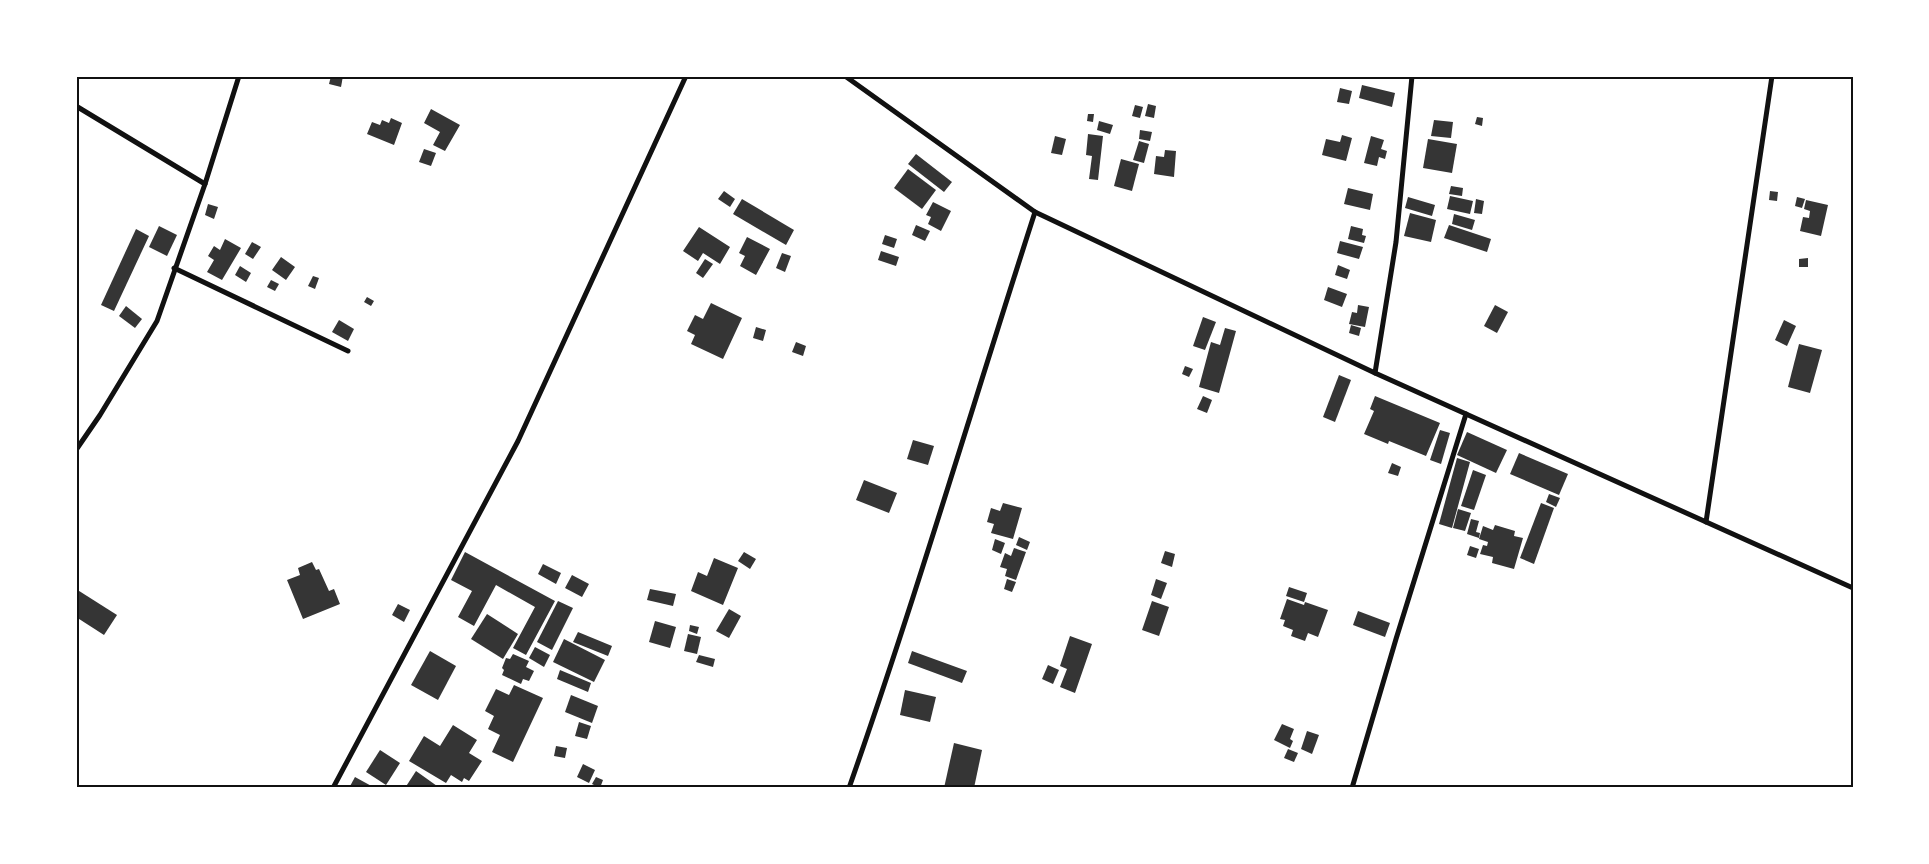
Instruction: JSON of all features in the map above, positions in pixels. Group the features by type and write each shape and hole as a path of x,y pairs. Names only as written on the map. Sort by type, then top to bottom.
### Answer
{"street":[{"path":"76,450 100,415 157,321 205,184 240,76"},
{"path":"333,788 518,441 686,76"},
{"path":"845,76 1035,212 1375,373 1853,588"},
{"path":"1375,373 1396,242 1412,76"},
{"path":"1706,522 1772,76"},
{"path":"76,106 205,184"},
{"path":"849,788 894,658 1035,212"},
{"path":"174,268 348,351"},
{"path":"1352,788 1466,414"}],"building":[{"path":"331,76 343,76 341,87 329,84"},
{"path":"1362,85 1395,93 1392,107 1359,98"},
{"path":"1340,88 1352,91 1349,104 1337,102"},
{"path":"1148,104 1156,106 1154,118 1145,116"},
{"path":"1135,105 1143,107 1140,118 1132,116"},
{"path":"431,109 460,125 445,151 433,145 440,132 424,123"},
{"path":"1088,114 1094,114 1093,122 1087,121"},
{"path":"1477,117 1483,118 1482,126 1475,124"},
{"path":"391,118 402,123 394,145 367,134 372,122 380,125 382,120 389,123"},
{"path":"1434,120 1453,122 1451,138 1431,136"},
{"path":"1099,121 1113,125 1110,134 1097,130"},
{"path":"1140,130 1152,132 1150,141 1139,139"},
{"path":"1088,134 1103,136 1098,180 1089,179 1092,156 1086,155"},
{"path":"1342,135 1352,138 1346,161 1322,155 1326,139 1340,142"},
{"path":"1055,136 1066,139 1062,155 1051,153"},
{"path":"1371,136 1384,140 1381,149 1387,151 1385,159 1379,157 1377,166 1364,163"},
{"path":"1428,139 1457,144 1452,173 1423,168"},
{"path":"1139,141 1149,144 1144,163 1133,160"},
{"path":"424,149 436,153 431,166 419,162"},
{"path":"1165,150 1176,151 1174,177 1154,174 1156,156 1164,157"},
{"path":"916,154 952,182 944,192 908,164"},
{"path":"1121,159 1139,164 1132,191 1114,186"},
{"path":"908,169 936,190 922,209 894,188"},
{"path":"1451,186 1463,188 1462,196 1449,194"},
{"path":"1348,188 1373,194 1370,210 1344,204"},
{"path":"724,191 735,199 730,207 718,199"},
{"path":"1770,191 1778,192 1777,201 1769,200"},
{"path":"1450,196 1473,201 1470,214 1447,209"},
{"path":"1408,197 1435,205 1432,216 1405,208"},
{"path":"1797,197 1805,199 1802,208 1795,206"},
{"path":"742,199 794,230 786,245 733,214"},
{"path":"1476,199 1484,201 1482,214 1474,213"},
{"path":"1806,200 1828,205 1821,236 1800,231 1803,217 1809,218 1810,211 1804,209"},
{"path":"933,202 951,211 941,231 928,224 931,217 926,215"},
{"path":"208,204 218,207 214,219 205,215"},
{"path":"1410,213 1436,220 1431,242 1404,236"},
{"path":"1454,214 1475,220 1472,230 1452,224"},
{"path":"916,225 930,231 925,241 912,235"},
{"path":"1449,225 1491,239 1487,252 1444,238"},
{"path":"159,226 177,235 167,256 149,247"},
{"path":"1351,226 1363,229 1362,235 1366,236 1364,243 1348,239"},
{"path":"699,227 730,247 720,264 703,253 698,261 683,251"},
{"path":"136,229 149,236 114,311 101,305"},
{"path":"885,235 897,239 894,248 882,244"},
{"path":"747,237 770,249 756,275 740,266 745,256 739,253"},
{"path":"225,239 241,248 222,280 207,272 214,260 208,256 214,246 220,250"},
{"path":"1340,241 1363,247 1359,259 1337,253"},
{"path":"252,242 261,247 253,259 245,254"},
{"path":"881,251 899,257 896,266 878,260"},
{"path":"782,253 791,256 785,272 776,268"},
{"path":"281,257 295,267 286,280 272,270"},
{"path":"1808,258 1808,267 1799,267 1799,259"},
{"path":"705,259 713,264 703,278 696,273"},
{"path":"1338,265 1350,270 1347,279 1335,275"},
{"path":"240,266 251,273 246,282 235,275"},
{"path":"313,276 319,278 315,289 308,286"},
{"path":"271,280 279,284 275,291 267,287"},
{"path":"1328,287 1347,294 1342,307 1324,300"},
{"path":"367,297 374,301 371,306 364,302"},
{"path":"711,303 742,318 723,359 691,344 695,335 687,331 695,315 703,319"},
{"path":"1358,305 1369,307 1365,327 1349,324 1352,312 1357,313"},
{"path":"1495,305 1508,312 1497,333 1484,326"},
{"path":"126,306 142,319 135,328 119,316"},
{"path":"1203,317 1216,322 1205,350 1193,346"},
{"path":"339,320 354,329 348,341 332,332"},
{"path":"1784,320 1796,326 1787,346 1775,340"},
{"path":"1351,325 1361,328 1359,336 1349,333"},
{"path":"756,327 766,330 763,341 753,338"},
{"path":"1225,328 1236,331 1219,393 1199,387 1211,342 1220,345"},
{"path":"796,342 806,346 803,356 792,352"},
{"path":"1799,344 1822,350 1810,393 1788,387"},
{"path":"1185,366 1193,369 1189,377 1182,374"},
{"path":"1339,375 1351,380 1335,422 1323,417"},
{"path":"1203,396 1212,400 1207,413 1197,409"},
{"path":"1375,396 1440,423 1426,456 1389,441 1388,444 1364,434 1374,411 1370,409"},
{"path":"1440,430 1450,433 1441,464 1430,460"},
{"path":"1467,432 1507,450 1496,473 1457,455"},
{"path":"913,440 934,446 928,465 907,459"},
{"path":"1519,453 1568,474 1559,495 1510,474"},
{"path":"1457,458 1470,462 1452,528 1439,524"},
{"path":"1392,463 1401,467 1398,476 1388,473"},
{"path":"1473,470 1486,475 1474,510 1461,506"},
{"path":"864,480 897,493 889,513 856,500"},
{"path":"1549,494 1560,498 1556,507 1546,502"},
{"path":"1003,503 1022,508 1013,539 991,533 994,524 987,522 991,508 1000,511"},
{"path":"1541,503 1554,508 1534,564 1520,558"},
{"path":"1458,509 1471,513 1465,531 1453,528"},
{"path":"1471,519 1479,521 1476,532 1480,533 1479,538 1467,534"},
{"path":"1495,525 1515,531 1514,536 1523,538 1514,569 1492,563 1493,557 1480,554 1483,545 1487,546 1488,542 1479,539 1483,526 1493,530"},
{"path":"1019,537 1030,542 1027,550 1016,545"},
{"path":"995,539 1005,543 1001,554 992,550"},
{"path":"1470,546 1479,549 1476,558 1467,555"},
{"path":"1014,548 1026,552 1016,580 1005,576 1007,569 1000,567 1005,553 1011,556"},
{"path":"1165,551 1175,554 1172,567 1161,563"},
{"path":"465,552 555,601 526,655 513,648 535,607 496,585 474,626 458,617 472,591 451,580"},
{"path":"744,552 756,559 750,569 738,561"},
{"path":"714,558 738,568 723,605 691,591 698,572 707,576"},
{"path":"312,562 316,570 319,569 329,591 334,589 340,604 303,619 287,580 300,575 298,568"},
{"path":"543,564 561,573 556,584 538,574"},
{"path":"572,575 589,584 582,597 565,588"},
{"path":"1007,579 1016,582 1012,592 1004,589"},
{"path":"1156,579 1167,583 1161,599 1151,595"},
{"path":"1289,587 1307,593 1304,602 1286,596"},
{"path":"76,589 117,615 104,635 76,617"},
{"path":"650,589 676,594 673,606 647,600"},
{"path":"1287,599 1304,605 1305,602 1328,610 1318,637 1308,633 1305,641 1291,636 1293,630 1283,626 1285,620 1280,619"},
{"path":"558,601 573,608 552,650 537,642"},
{"path":"1152,601 1169,607 1159,636 1142,630"},
{"path":"398,604 410,610 404,622 392,615"},
{"path":"729,609 741,616 729,638 716,631"},
{"path":"1358,611 1390,623 1385,637 1353,625"},
{"path":"487,614 518,634 503,659 471,639"},
{"path":"655,621 676,627 670,648 649,642"},
{"path":"690,625 699,627 697,634 689,631"},
{"path":"578,632 612,646 608,656 573,642"},
{"path":"688,634 701,637 697,654 684,651"},
{"path":"1070,636 1092,644 1075,693 1060,687 1067,669 1060,666"},
{"path":"564,639 605,660 594,682 553,662"},
{"path":"535,647 550,655 544,667 529,658"},
{"path":"430,651 456,666 438,700 411,685"},
{"path":"912,651 967,671 962,683 908,663"},
{"path":"513,654 529,661 526,667 534,671 529,681 523,679 521,684 502,675 504,670 502,668 506,658 510,659"},
{"path":"699,655 715,659 713,667 696,662"},
{"path":"1048,665 1059,670 1053,684 1042,679"},
{"path":"560,670 591,683 588,692 557,679"},
{"path":"514,685 543,698 513,762 492,752 500,735 488,729 494,716 485,711 496,689 509,695"},
{"path":"905,690 936,697 930,722 900,715"},
{"path":"571,695 598,706 592,723 565,712"},
{"path":"579,722 591,726 587,739 575,736"},
{"path":"1282,724 1294,729 1290,739 1293,741 1290,748 1274,740"},
{"path":"453,725 477,740 469,753 482,761 469,781 464,778 462,782 451,775 446,783 409,761 424,736 440,746"},
{"path":"1307,731 1319,735 1312,754 1301,749"},
{"path":"954,743 982,750 974,788 944,788"},
{"path":"556,746 567,748 565,758 554,756"},
{"path":"1288,749 1298,753 1294,762 1284,758"},
{"path":"380,750 400,763 386,785 366,772"},
{"path":"583,764 595,770 589,783 577,777"},
{"path":"416,771 437,786 436,788 405,788"},
{"path":"355,777 375,788 349,788"},
{"path":"596,777 603,780 600,788 592,784"}]}
